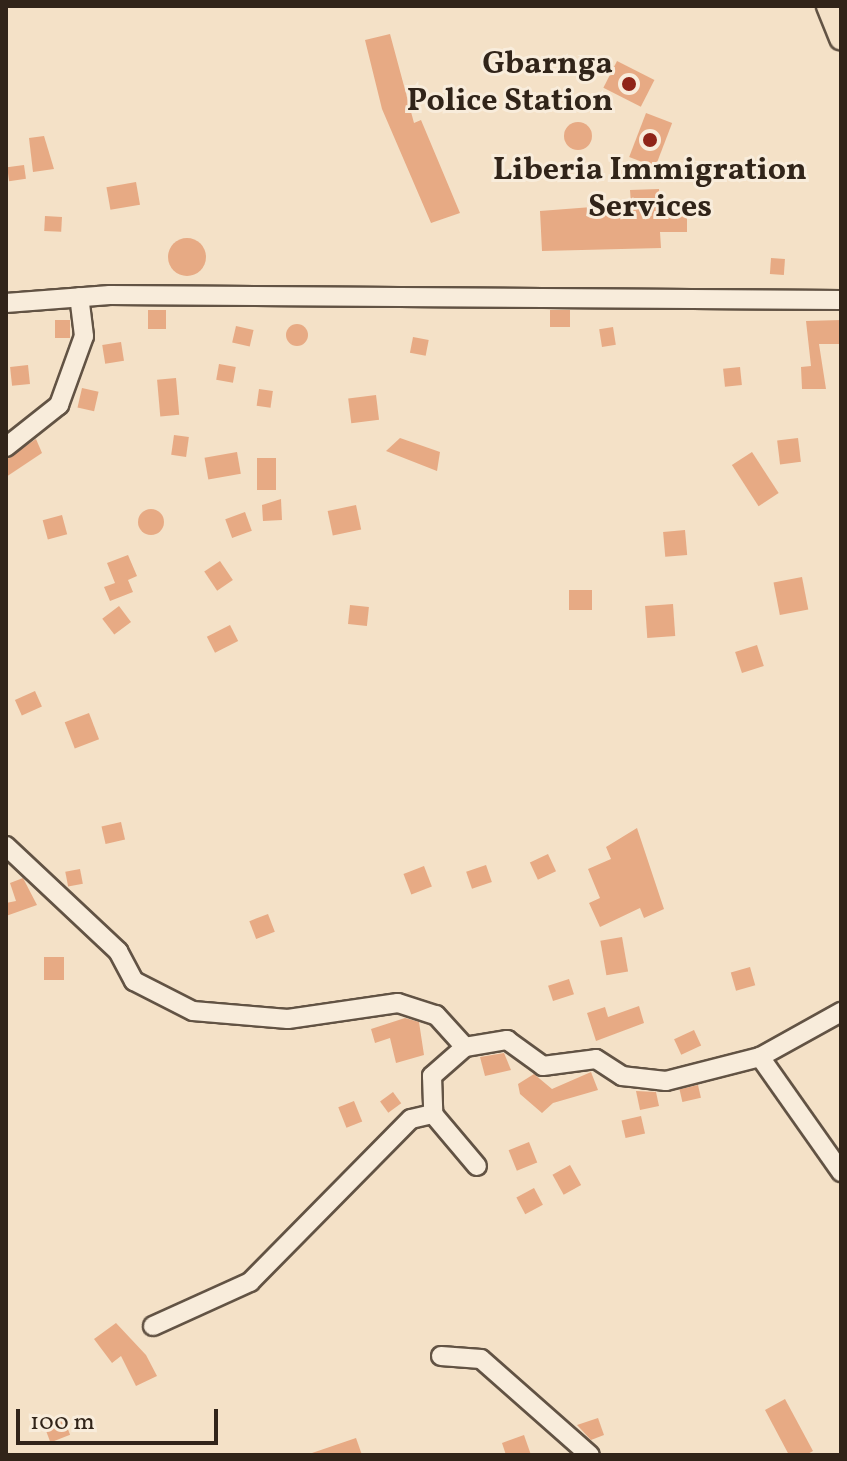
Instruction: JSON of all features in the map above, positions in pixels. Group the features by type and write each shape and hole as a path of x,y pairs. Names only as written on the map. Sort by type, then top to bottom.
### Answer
{"main road":[{"path":"828,6 841,39"}],"street":[{"path":"6,303 79,297 841,300"},
{"path":"6,447 59,405 84,336 79,297"},
{"path":"6,846 118,951 149,994 193,1011 288,1019 398,1003 436,1015 465,1047"},
{"path":"477,1166 433,1114 432,1076 465,1047 507,1040 543,1066 596,1059 622,1076 666,1081 760,1057 841,1012"},
{"path":"760,1057 841,1172"},
{"path":"153,1326 250,1282 411,1119 433,1114"},
{"path":"441,1356 481,1359 590,1455"}],"building":[{"path":"390,34 414,123 421,120 460,213 431,223 382,109 365,40"},
{"name":"Gbarnga Police Station","path":"617,61 654,80 641,107 603,88"},
{"name":"Liberia Immigration Services","path":"646,113 672,123 655,167 629,157"},
{"path":"578,122 588,126 592,136 588,146 578,150 568,146 564,136 568,126"},
{"path":"44,136 54,169 33,172 29,138"},
{"path":"24,165 26,179 9,181 7,167"},
{"path":"136,182 140,205 110,210 106,187"},
{"path":"659,189 660,216 687,215 687,232 660,232 661,248 542,251 540,211 631,204 630,190"},
{"path":"45,216 62,217 61,232 44,231"},
{"path":"187,238 200,244 206,257 200,270 187,276 174,270 168,257 174,244"},
{"path":"771,258 785,259 784,275 770,274"},
{"path":"148,310 166,310 166,329 148,329"},
{"path":"550,310 570,310 570,327 550,327"},
{"path":"55,320 70,320 70,338 55,338"},
{"path":"841,320 841,344 819,344 826,389 802,389 801,367 811,366 806,321"},
{"path":"297,324 305,327 308,335 305,343 297,346 289,343 286,335 289,327"},
{"path":"236,326 254,330 250,347 232,343"},
{"path":"613,327 616,345 602,347 599,329"},
{"path":"413,337 429,340 426,356 410,353"},
{"path":"121,342 124,361 105,364 102,345"},
{"path":"219,364 236,367 233,383 216,380"},
{"path":"28,365 30,384 12,386 10,367"},
{"path":"740,367 742,385 725,387 723,369"},
{"path":"176,378 179,415 160,417 157,380"},
{"path":"82,388 99,392 94,411 78,407"},
{"path":"259,389 273,391 270,408 257,406"},
{"path":"376,395 379,420 351,423 348,398"},
{"path":"174,435 189,437 186,457 171,455"},
{"path":"400,438 440,452 437,471 386,451"},
{"path":"798,438 801,462 780,464 777,441"},
{"path":"36,439 42,453 6,477 6,459"},
{"path":"237,452 241,474 208,479 205,458"},
{"path":"752,452 779,493 759,506 732,465"},
{"path":"257,458 276,458 276,490 257,490"},
{"path":"281,499 282,520 263,521 262,505"},
{"path":"356,505 361,529 333,535 328,511"},
{"path":"151,509 160,513 164,522 160,531 151,535 142,531 138,522 142,513"},
{"path":"245,512 252,531 232,538 225,519"},
{"path":"62,515 67,534 48,539 43,520"},
{"path":"685,530 687,555 665,557 663,532"},
{"path":"128,555 137,576 128,580 133,592 110,601 104,587 115,583 107,563"},
{"path":"220,561 233,580 217,591 204,572"},
{"path":"802,577 808,609 780,615 774,583"},
{"path":"569,590 592,590 592,610 569,610"},
{"path":"673,604 675,636 647,638 645,606"},
{"path":"350,605 369,607 367,626 348,624"},
{"path":"119,606 131,622 114,635 102,619"},
{"path":"230,625 238,641 215,653 207,637"},
{"path":"757,645 764,666 742,673 735,652"},
{"path":"35,691 42,707 22,715 15,700"},
{"path":"89,713 99,739 75,748 65,722"},
{"path":"121,822 125,840 106,844 102,826"},
{"path":"637,828 664,909 644,918 640,908 600,927 589,903 600,898 588,869 611,859 606,847"},
{"path":"548,854 556,871 538,880 530,862"},
{"path":"486,865 492,882 472,889 466,872"},
{"path":"424,866 432,887 411,894 403,874"},
{"path":"80,869 83,884 68,887 65,872"},
{"path":"23,878 37,905 6,916 6,903 16,901 10,883"},
{"path":"268,914 275,932 256,939 249,921"},
{"path":"622,937 628,971 606,975 600,941"},
{"path":"44,957 64,957 64,980 44,980"},
{"path":"750,967 755,985 736,991 731,973"},
{"path":"569,979 574,994 553,1001 548,986"},
{"path":"639,1006 644,1023 596,1041 587,1013 605,1007 608,1017"},
{"path":"405,1018 419,1022 424,1055 396,1063 390,1038 375,1043 371,1029"},
{"path":"694,1030 701,1045 681,1055 674,1039"},
{"path":"504,1053 511,1070 485,1076 480,1057"},
{"path":"591,1072 598,1090 553,1103 542,1113 520,1094 518,1084 534,1074 552,1089"},
{"path":"698,1085 701,1098 682,1102 679,1089"},
{"path":"636,1091 656,1092 659,1106 640,1110"},
{"path":"393,1092 401,1103 388,1113 380,1101"},
{"path":"354,1101 362,1121 346,1128 338,1107"},
{"path":"641,1116 645,1134 626,1138 622,1120"},
{"path":"529,1142 537,1162 517,1171 509,1150"},
{"path":"570,1165 581,1185 564,1195 553,1175"},
{"path":"534,1188 543,1205 525,1214 516,1197"},
{"path":"116,1323 146,1355 157,1376 136,1386 121,1356 112,1363 94,1339"},
{"path":"785,1399 813,1451 806,1455 789,1455 765,1410"},
{"path":"598,1418 604,1435 591,1440 577,1425"},
{"path":"64,1419 70,1435 50,1442 44,1427"},
{"path":"524,1435 531,1455 506,1455 502,1443"},
{"path":"356,1438 362,1455 312,1455 312,1453"}],"place":[{"name":"Gbarnga Police Station","path":"629,84"},
{"name":"Liberia Immigration Services","path":"650,140"}]}
